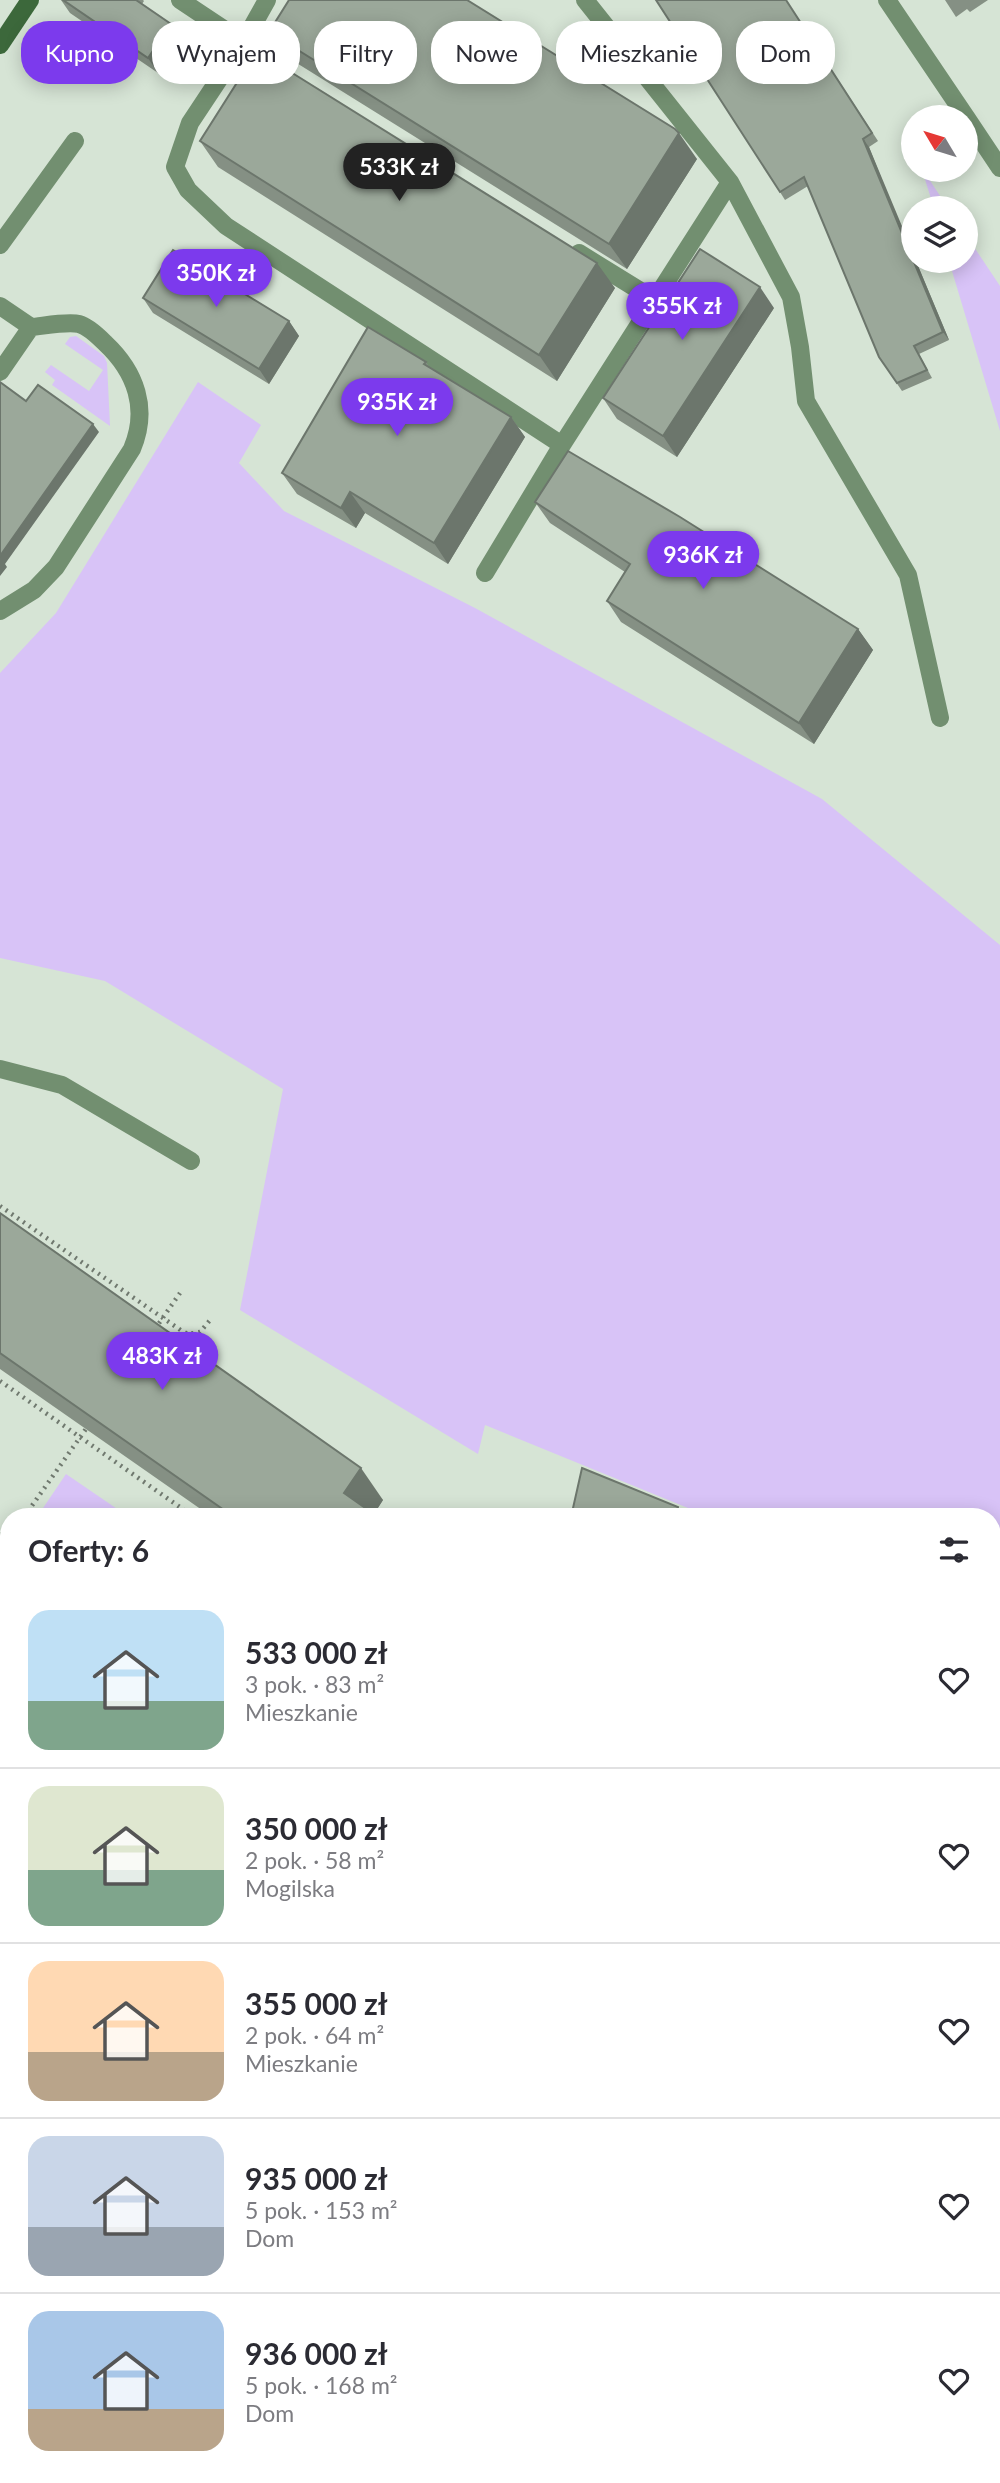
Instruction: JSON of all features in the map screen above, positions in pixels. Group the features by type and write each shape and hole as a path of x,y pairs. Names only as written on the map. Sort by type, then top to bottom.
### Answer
{"main road":[{"path":"0,45 30,0"}],"street":[{"path":"180,0 211,21"},
{"path":"255,21 267,0"},
{"path":"585,0 730,182 791,297 806,401 908,575 940,718"},
{"path":"887,0 958,105"},
{"path":"216,84 190,123 175,167 188,190 226,226 562,445"},
{"path":"978,135 1000,168"},
{"path":"0,245 75,141"},
{"path":"485,573 562,445 730,182"},
{"path":"561,241 655,300"},
{"path":"0,306 31,327 79,324 100,338 119,356 136,384 139,400 139,432 131,449 56,567 34,590 0,611"},
{"path":"0,372 31,327"},
{"path":"0,1069 62,1085 191,1161"}],"path":[{"path":"0,1206 188,1334 200,1332 211,1319"},
{"path":"151,1335 180,1293"},
{"path":"0,1381 181,1508"},
{"path":"30,1508 90,1422"}],"shaded area":[{"path":"926,182 931,182 940,196 930,196"},
{"path":"978,253 1000,286 1000,431 953,273 978,273"},
{"path":"76,336 104,356 107,363 110,426 52,385 55,380 45,372 51,365 89,391 103,370 65,344 70,337"},
{"path":"198,382 261,425 239,463 284,511 475,608 822,799 1000,945 1000,1508 688,1508 485,1425 478,1454 240,1310 283,1089 105,981 0,958 0,673 56,613"},
{"path":"66,1474 116,1508 43,1508"}],"building":[{"path":"63,0 136,0 167,21 152,21 152,52 148,58 138,51 138,21 94,21"},
{"path":"289,0 467,0 501,21 431,21 431,84 542,84 542,47 556,55 556,84 602,84 679,133 609,244 352,84 417,84 417,21 314,21 314,60 300,51 300,21 276,21"},
{"path":"656,0 786,0 800,21 736,21 736,84 835,84 835,76 872,133 863,139 901,231 901,273 919,273 943,332 914,346 927,370 897,383 879,357 804,177 780,192 710,84 722,84 722,21 670,21"},
{"path":"300,78 597,263 539,355 200,141 236,84 300,84"},
{"path":"700,249 760,287 663,436 603,398"},
{"path":"173,250 289,321 259,369 143,298"},
{"path":"368,327 511,417 434,543 350,492 341,508 282,473"},
{"path":"0,382 26,401 38,385 93,424 0,556"},
{"path":"568,451 680,517 858,629 799,723 607,601 630,564 535,502"},
{"path":"0,1213 361,1468 344,1493 365,1508 221,1508 0,1353"},
{"path":"582,1468 678,1507 678,1508 573,1508"}]}
